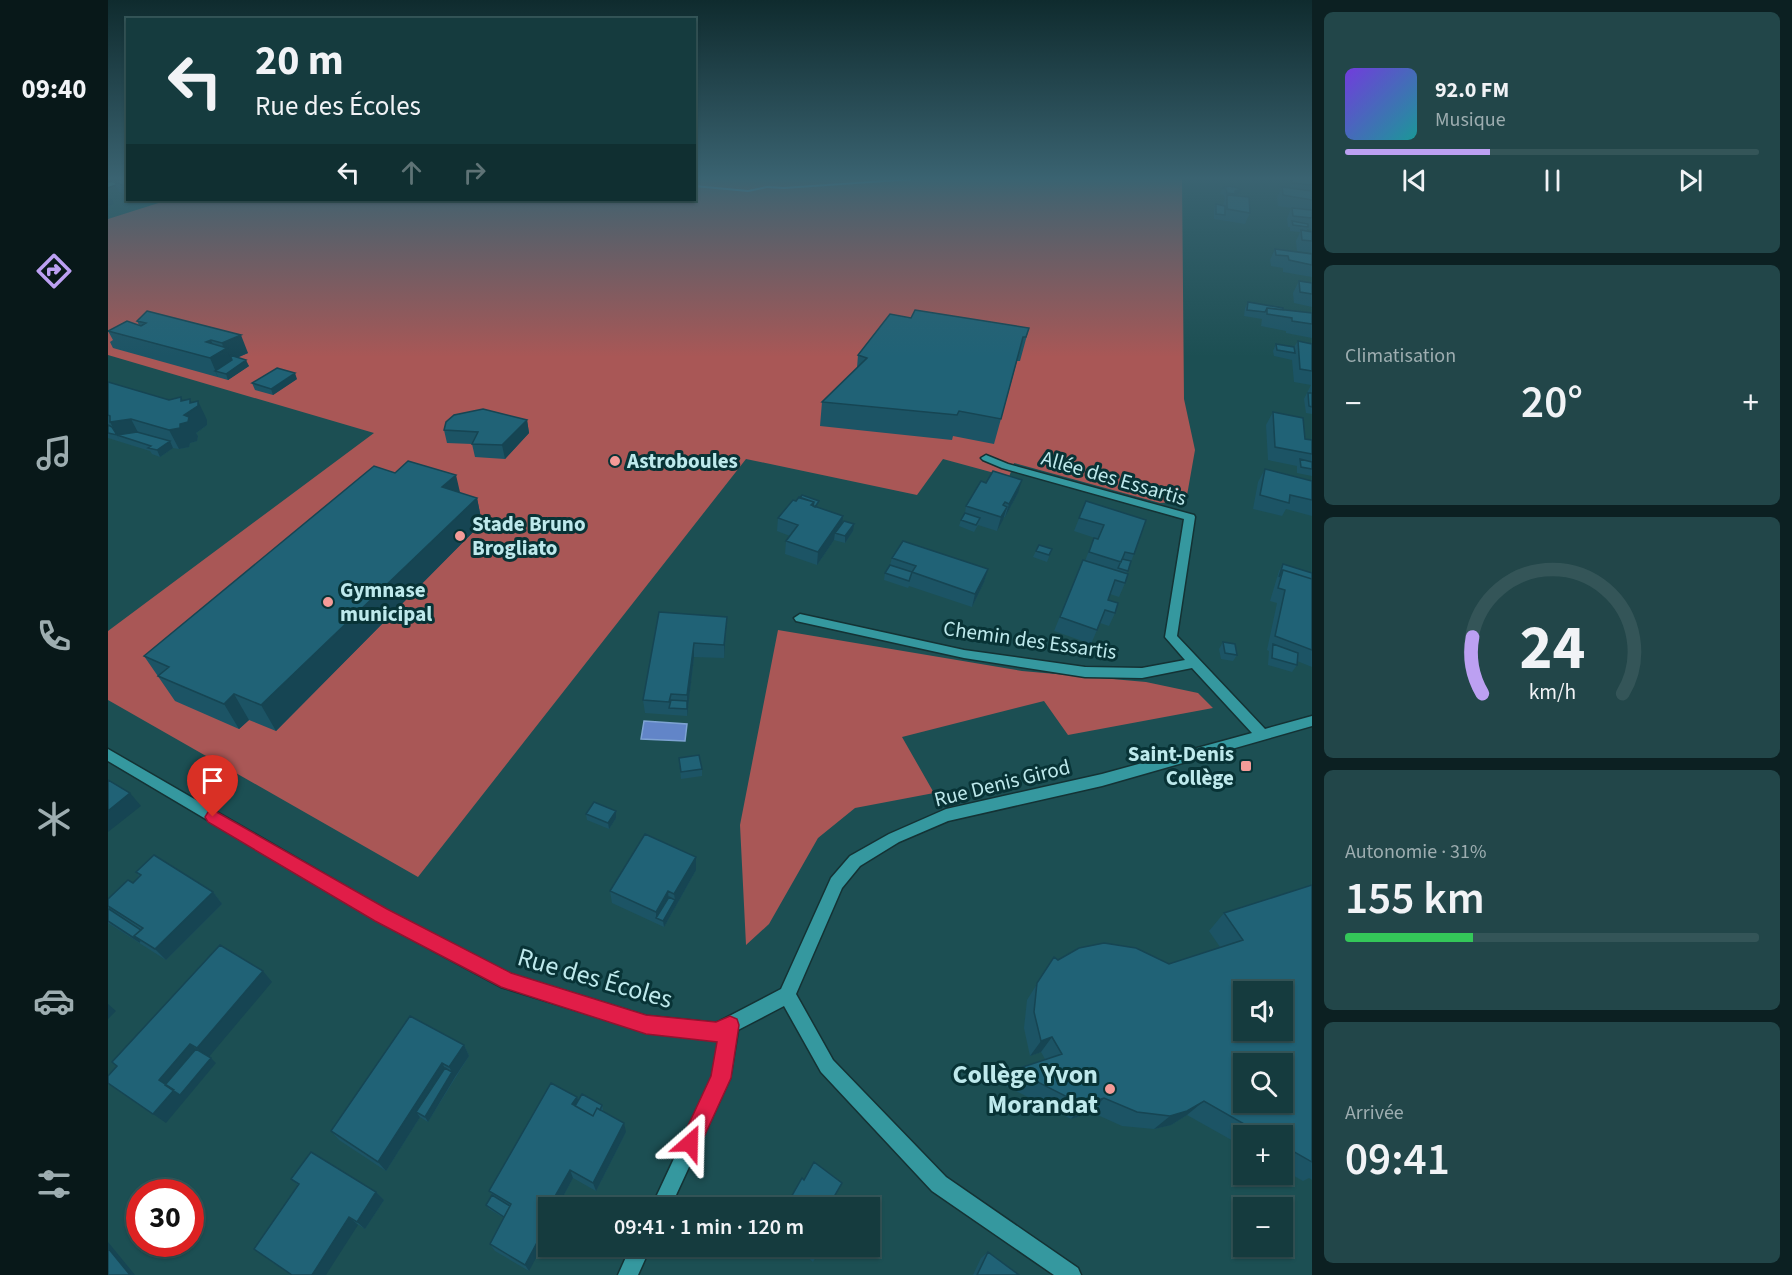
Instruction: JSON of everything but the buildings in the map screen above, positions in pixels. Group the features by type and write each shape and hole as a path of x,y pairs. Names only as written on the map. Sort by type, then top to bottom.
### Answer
{"street":[{"name":"Allée des Essartis","path":"986,458 1027,472 1190,517 1171,637 1194,663"},
{"name":"Chemin des Essartis","path":"800,618 964,654 1085,672 1142,673 1194,663"},
{"path":"1194,663 1262,735"},
{"name":"Rue Denis Girod","path":"787,996 836,883 855,861 894,838 946,815 1102,780 1312,721"},
{"name":"Rue des Écoles","path":"108,754 381,915 507,981 646,1024 717,1032 787,996"},
{"path":"787,996 827,1066 939,1184 1071,1275"},
{"path":"665,1197 721,1078 730,1025"},
{"path":"628,1275 636,1257"}],"shaded area":[{"name":"Stade Bruno Brogliato","path":"108,238 1183,238 1184,399 1195,450 1186,501 1160,503 1014,463 1009,477 943,459 917,495 746,459 418,877 108,700 108,631 374,433 108,355"},
{"path":"778,630 1022,671 1146,682 1198,693 1213,708 1068,735 1044,701 902,737 934,793 855,808 818,838 769,924 746,945 740,825"}],"water":[{"path":"644,721 687,724 685,741 641,739"}],"place":[{"name":"Astroboules","path":"615,461"},
{"name":"Stade Bruno Brogliato","path":"460,536"},
{"name":"Gymnase municipal","path":"328,602"},
{"name":"Saint-Denis Collège","path":"1246,766"},
{"name":"Collège Yvon Morandat","path":"1110,1089"}],"route":[{"path":"213,817 381,915 507,981 646,1024 717,1032 730,1025 721,1078 690,1143"}]}
